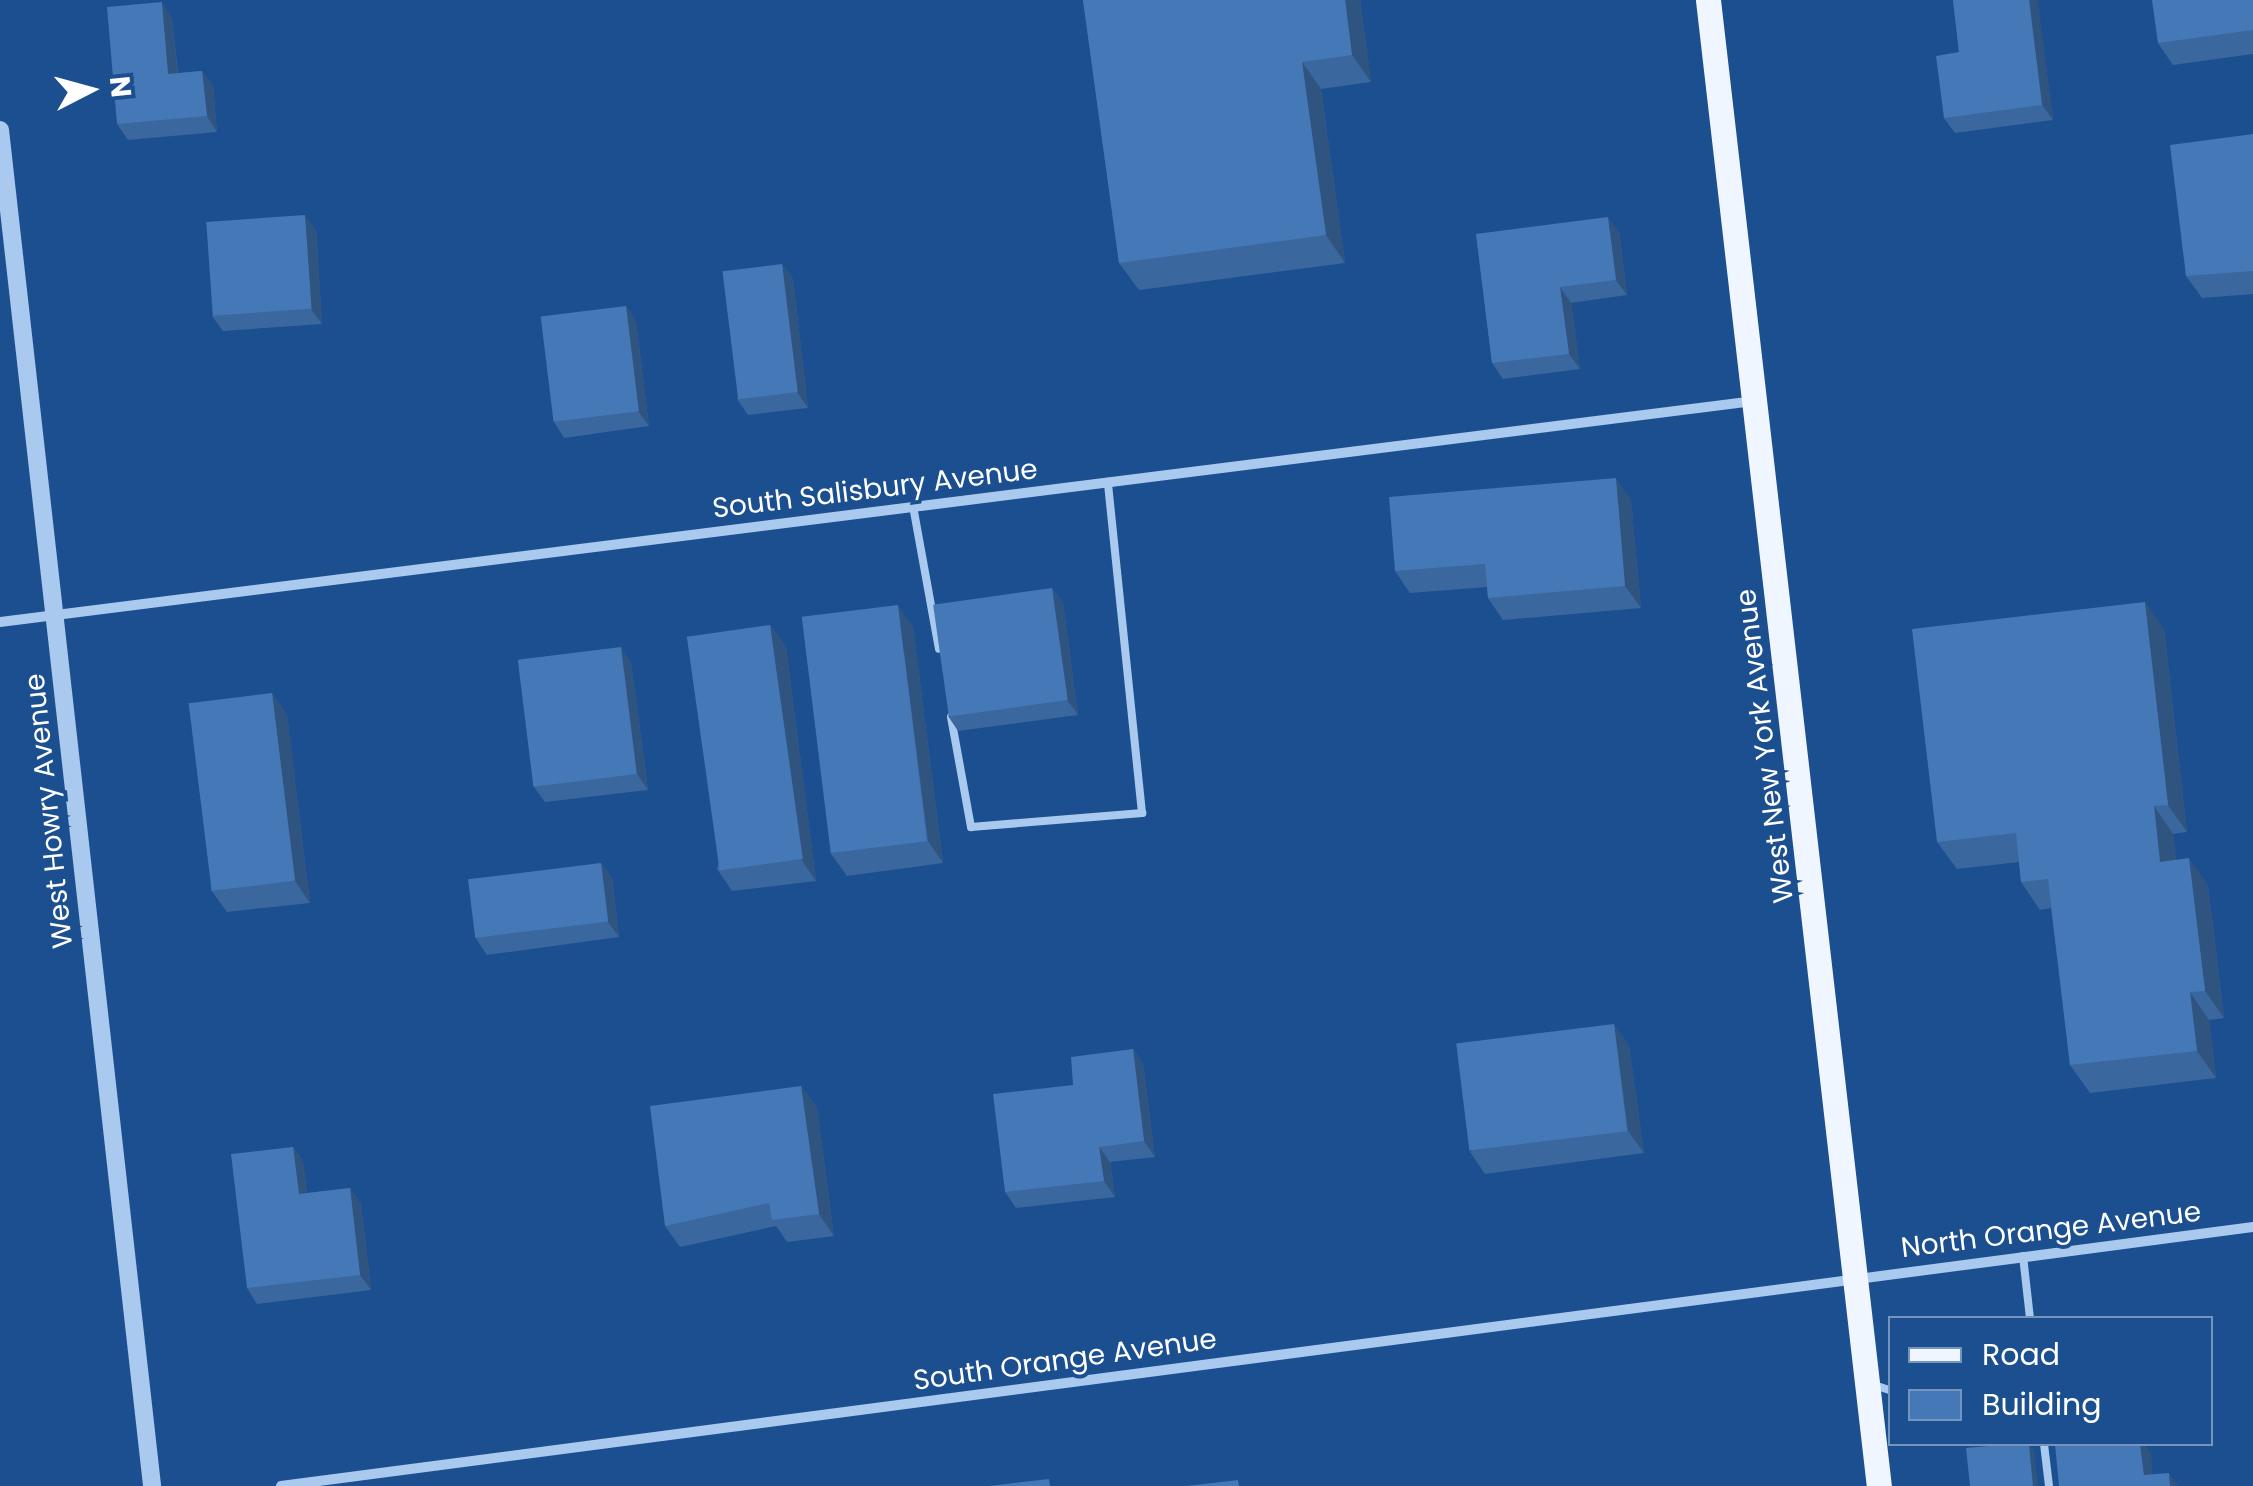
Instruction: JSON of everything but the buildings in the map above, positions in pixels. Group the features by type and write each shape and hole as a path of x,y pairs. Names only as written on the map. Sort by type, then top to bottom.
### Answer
{"main road":[{"name":"West New York Avenue","path":"1708,0 1855,1278 1879,1386 1879,1486"}],"street":[{"name":"West Howry Avenue","path":"0,130 152,1486"},
{"name":"South Salisbury Avenue","path":"0,622 1755,401"},
{"name":"North Orange Avenue","path":"1855,1278 2253,1227"},
{"name":"South Orange Avenue","path":"281,1486 1855,1278"}],"lane":[{"path":"948,695 971,827 1142,812 1108,482"},
{"path":"913,506 940,657"},
{"path":"2024,1256 2030,1316"},
{"path":"2044,1446 2049,1486"}]}
